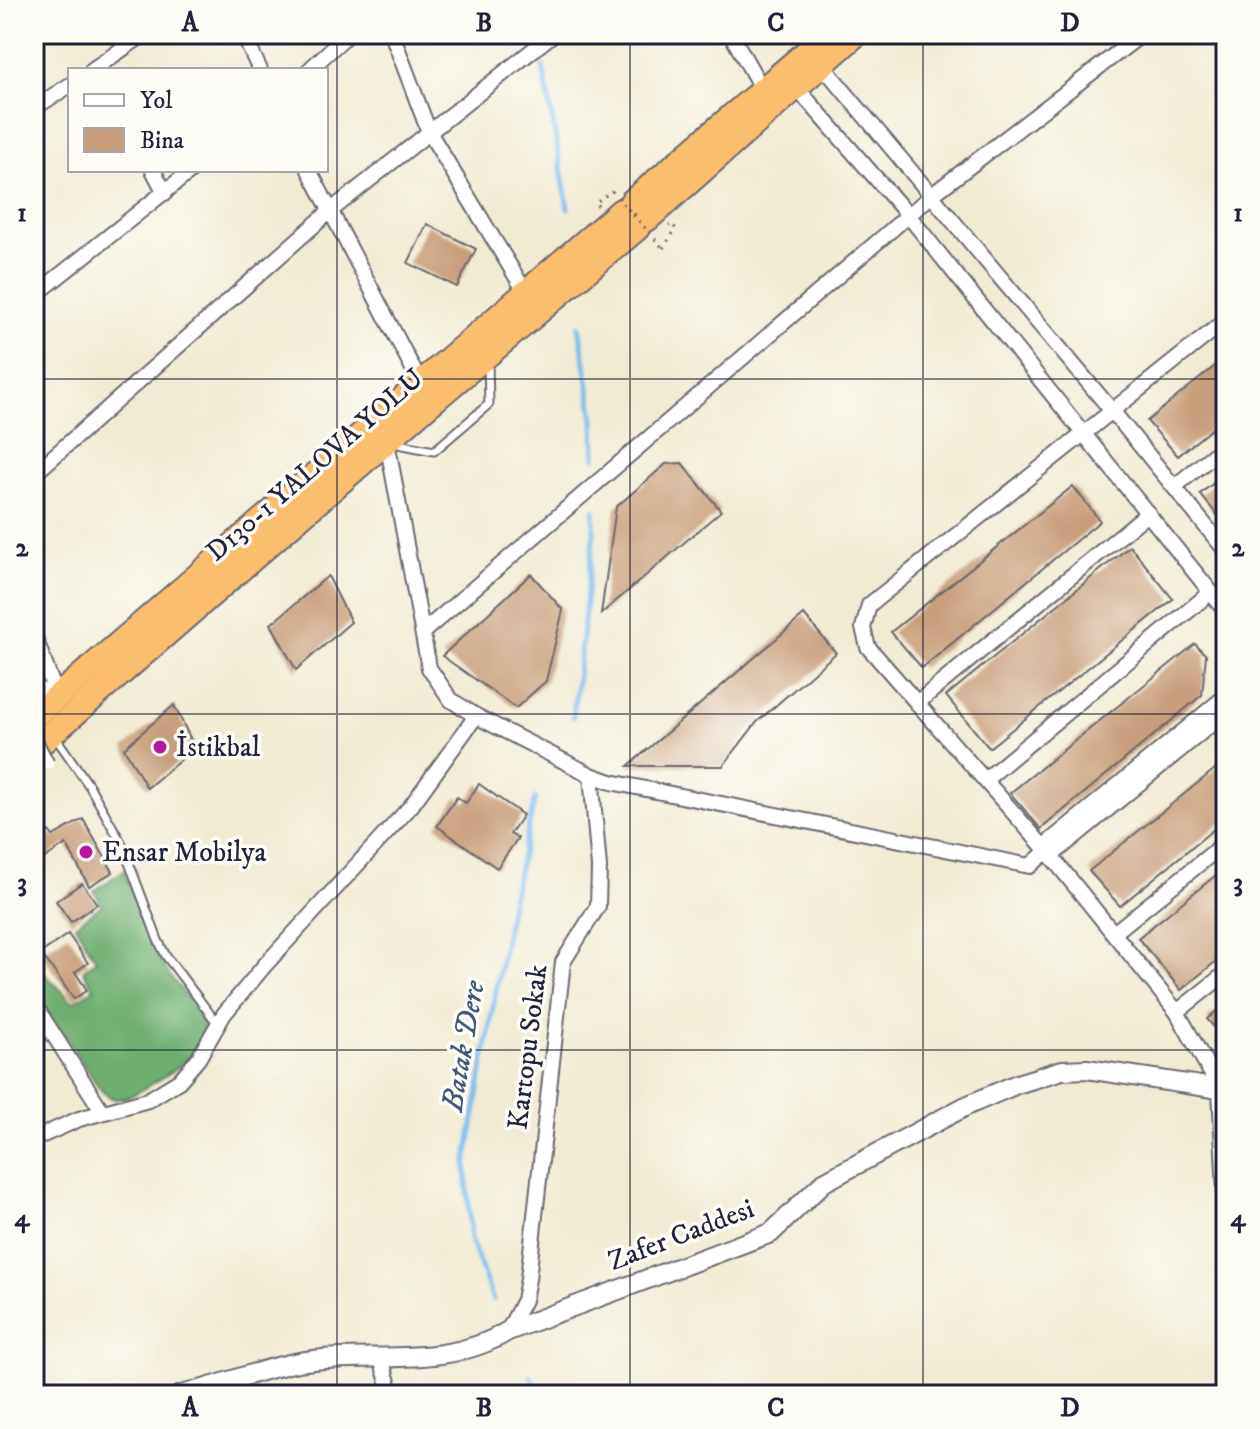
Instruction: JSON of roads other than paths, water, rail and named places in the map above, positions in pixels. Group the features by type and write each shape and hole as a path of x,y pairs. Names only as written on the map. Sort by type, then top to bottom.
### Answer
{"highway":[{"path":"40,740 46,692 526,293 635,214 763,91 828,34"},
{"name":"D130-1 YALOVA YOLU","path":"40,740 488,355 635,214 797,88 856,34"}],"street":[{"path":"100,68 144,34"},
{"path":"243,34 259,68"},
{"path":"311,68 348,34"},
{"path":"392,34 429,132 526,293"},
{"path":"34,474 329,212 553,34"},
{"path":"731,34 763,91"},
{"path":"423,632 932,195 1142,34"},
{"path":"822,65 1226,551"},
{"path":"34,108 68,86"},
{"path":"797,88 908,215 1226,611"},
{"path":"154,172 165,193"},
{"path":"34,296 190,172"},
{"path":"310,172 420,382"},
{"path":"1226,320 869,605 863,628 868,647 1047,851 1177,1012 1224,1088 1226,1213"},
{"path":"387,442 429,668 451,700 591,775 641,789 1030,866 1226,696"},
{"path":"1174,487 1226,445"},
{"path":"917,703 1148,513"},
{"path":"985,780 1211,592"},
{"path":"34,635 46,692"},
{"path":"1047,851 1226,712"},
{"path":"34,1139 102,1111 130,1106 164,1092 179,1081 198,1059 217,1023 265,965 411,806 476,716"},
{"name":"Kartopu Sokak","path":"508,1331 524,1300 528,1279 563,962 598,906 599,867 591,775"},
{"path":"1114,933 1226,842"},
{"path":"1177,1012 1226,973"},
{"path":"34,1004 102,1111"},
{"name":"Zafer Caddesi","path":"181,1395 297,1362 417,1357 470,1348 771,1233 824,1182 966,1106 1017,1084 1062,1070 1087,1069 1224,1088"},
{"path":"381,1359 392,1395"}],"lane":[{"path":"387,442 434,451 489,404 488,355"},
{"path":"40,740 90,787 122,844 166,956 217,1023"}],"waterway":[{"name":"Batak Dere","path":"543,66 568,208"},
{"name":"Batak Dere","path":"579,326 594,419 595,458"},
{"name":"Batak Dere","path":"573,717 594,510"},
{"name":"Batak Dere","path":"493,1300 471,1240 466,1165 511,903 535,798"},
{"name":"Batak Dere","path":"531,1377 541,1395"}],"place":[{"name":"İstikbal","path":"160,747"},
{"name":"Ensar Mobilya","path":"86,852"}]}
